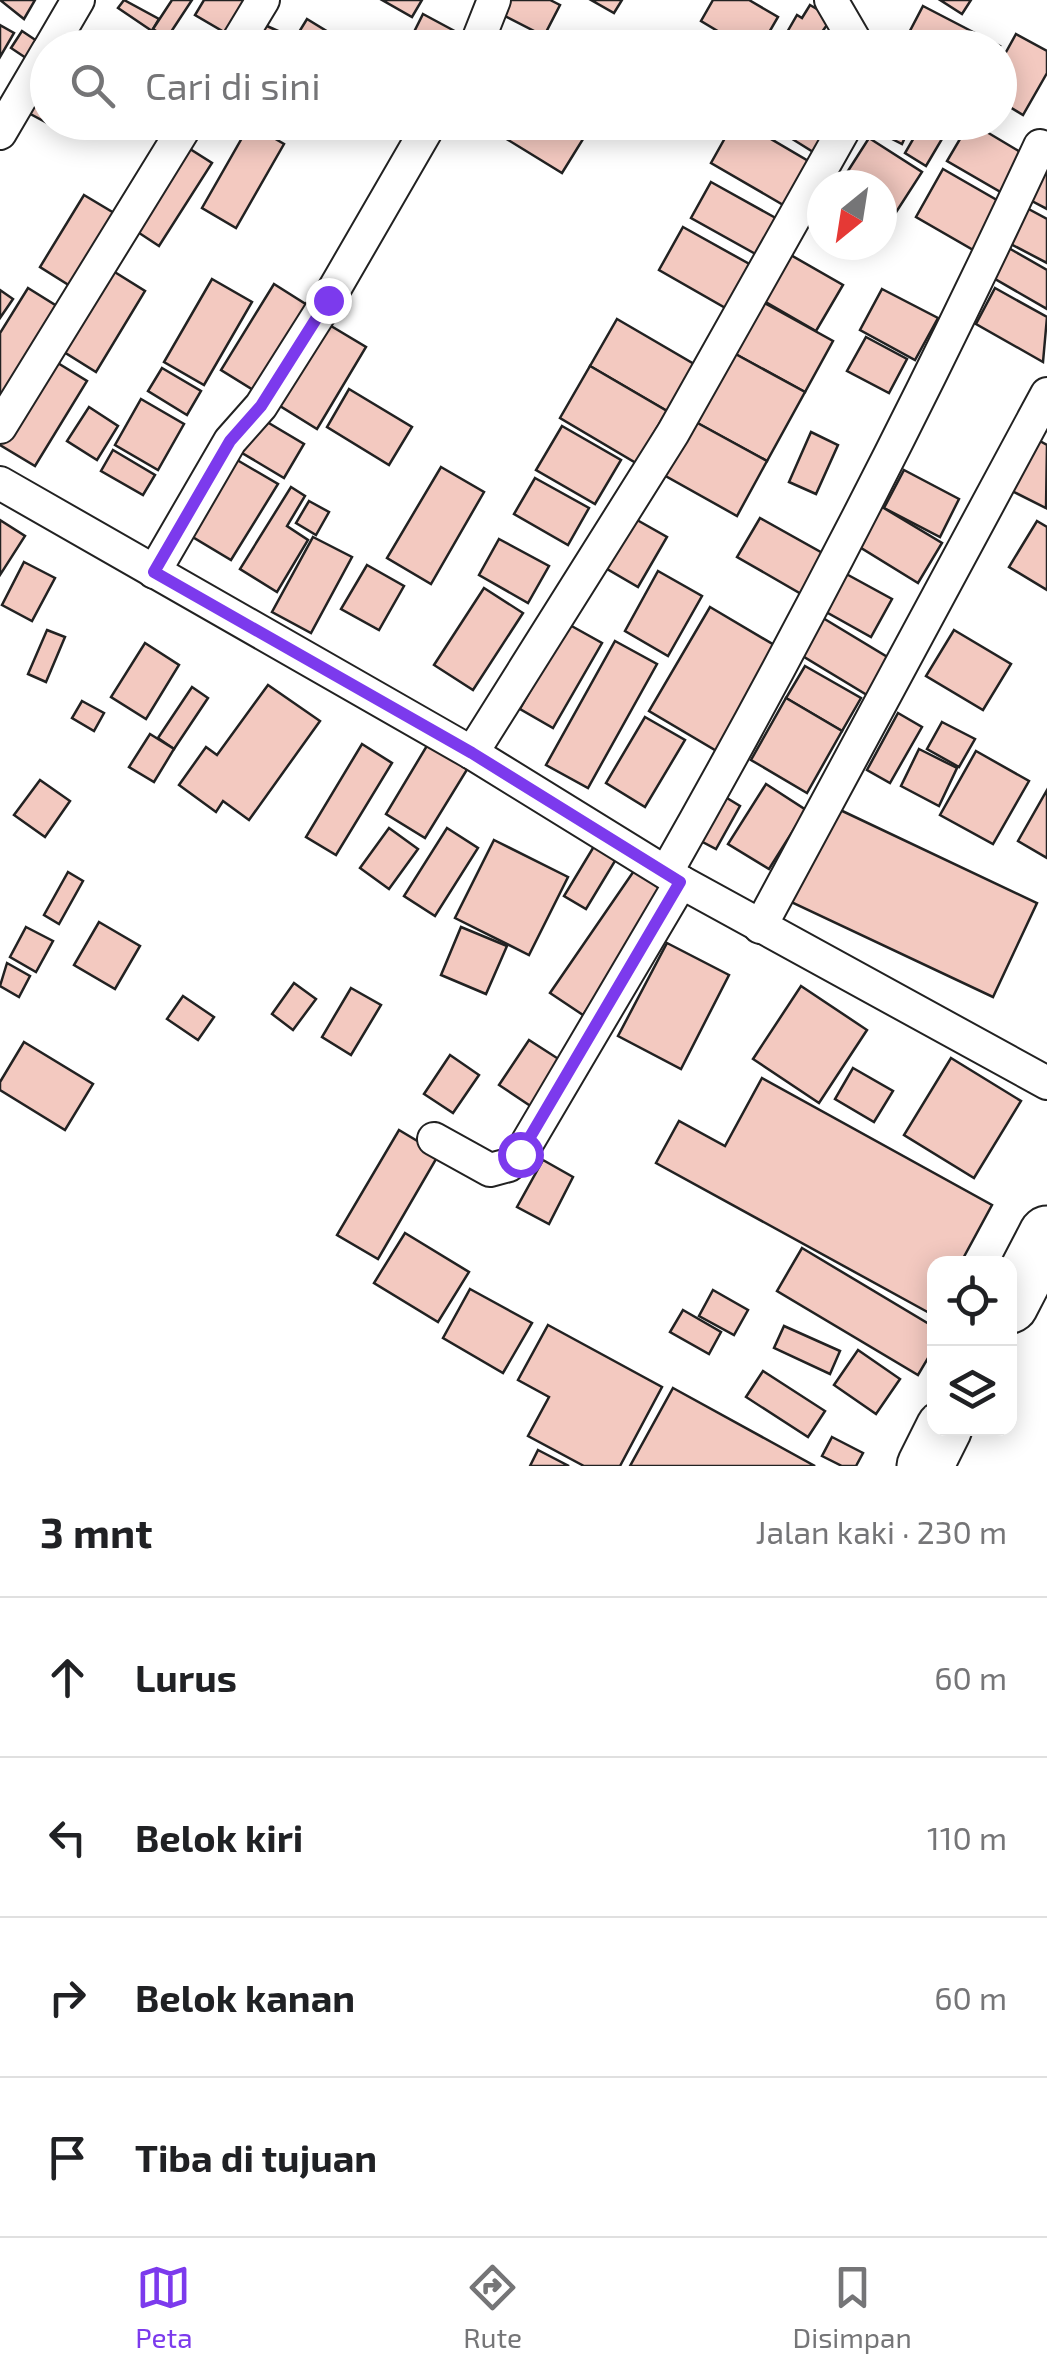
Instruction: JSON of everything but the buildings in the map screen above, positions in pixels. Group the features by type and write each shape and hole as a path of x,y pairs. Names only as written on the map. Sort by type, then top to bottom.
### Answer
{"highway":[{"path":"1017,1292 1047,1234"},
{"path":"925,1466 940,1436"}],"street":[{"path":"60,30 78,0"},
{"path":"245,30 263,0"},
{"path":"482,30 494,0"},
{"path":"831,0 848,30"},
{"path":"0,134 30,81"},
{"path":"0,427 177,140"},
{"path":"154,572 230,441 261,406 328,300 421,140"},
{"path":"472,753 673,433 838,140"},
{"path":"434,1138 490,1170 510,1165 674,877 959,321 1040,146 1047,150"},
{"path":"760,926 1047,394"},
{"path":"0,484 472,753 674,877 1047,1083"}],"route":[{"path":"328,300 261,406 230,441 154,572 472,753 680,882 520,1154"}]}
